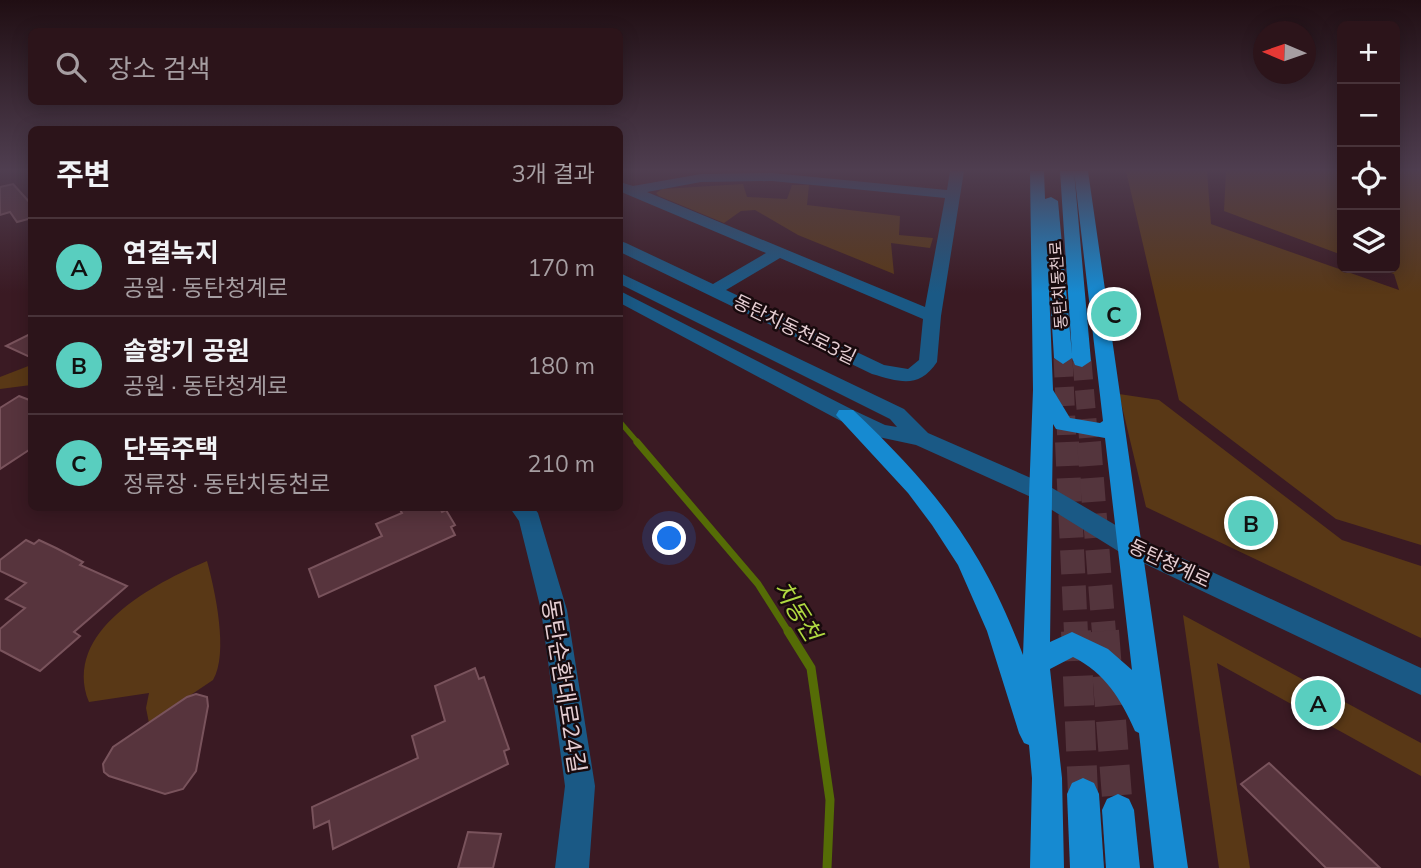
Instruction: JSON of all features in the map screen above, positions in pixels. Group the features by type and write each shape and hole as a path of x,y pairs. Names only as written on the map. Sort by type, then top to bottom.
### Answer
{"main road":[{"path":"1038,212 1043,390 1037,663 1047,778 1047,868"},
{"name":"동탄치동천로","path":"1052,212 1063,358"},
{"name":"동탄치동천로","path":"1070,212 1082,361"},
{"path":"1086,212 1171,868"},
{"path":"1043,390 1063,424 1103,431 1115,423"},
{"path":"846,415 892,460 953,536 990,605 1019,684 1047,778"},
{"path":"1037,663 1072,644 1096,653 1110,665 1135,697 1157,752"},
{"path":"1083,794 1087,868"},
{"path":"1118,810 1123,868"}],"street":[{"path":"682,212 932,316"},
{"name":"동탄치동천로3길","path":"623,247 880,370 912,376 928,362 932,316 950,212"},
{"path":"713,290 779,252"},
{"name":"동탄청계로","path":"623,279 897,414 921,438"},
{"name":"동탄청계로","path":"623,298 846,415 881,431 921,438 1039,491 1127,544 1421,682"},
{"name":"동탄순환대로24길","path":"524,511 530,519 554,610 580,786 572,868"}],"shaded area":[{"path":"696,212 740,212 724,223"},
{"path":"758,212 862,212 900,216 899,235 933,238 930,248 891,243 894,274 798,235"},
{"path":"1135,212 1210,212 1211,224 1337,268 1337,273 1351,273 1399,290 1394,274 1391,273 1400,273 1400,212 1421,212 1421,545 1336,519 1179,400"},
{"path":"1225,212 1337,212 1337,253"},
{"path":"28,366 28,385 0,389 0,377"},
{"path":"1119,394 1159,400 1342,540 1421,566 1421,638 1146,507"},
{"path":"207,561 217,605 220,639 218,669 213,680 149,723 146,708 149,693 89,702 84,676 88,653 100,632 118,613 139,597"},
{"path":"1183,615 1421,743 1421,776 1217,663 1250,868 1219,868"}],"building":[{"path":"0,212 28,212 28,219 17,222 10,212 0,215"},
{"path":"28,335 28,356 6,346"},
{"path":"19,396 28,399 28,451 0,469 0,408"},
{"path":"401,511 447,511 455,525 451,527 455,535 319,597 309,569 382,536 376,524 402,513"},
{"path":"26,540 34,544 39,540 83,562 80,565 127,586 74,632 80,636 40,671 0,650 0,629 25,608 6,599 26,583 0,571 0,560"},
{"path":"475,668 479,679 484,677 509,749 504,751 508,764 333,849 329,821 314,828 312,807 418,758 412,736 445,721 435,686"},
{"path":"196,694 207,697 208,706 196,771 183,789 165,794 104,772 103,764 113,747 187,697"},
{"path":"1269,763 1380,868 1326,868 1241,784"},
{"path":"468,832 501,834 493,868 458,868"}],"waterway":[{"name":"치동천","path":"623,425 639,444"},
{"name":"치동천","path":"637,442 758,584 789,633"},
{"name":"치동천","path":"788,631 811,668 830,800 827,868"}],"tunnel":[{"path":"1063,358 1067,444"},
{"path":"1082,361 1089,444"},
{"path":"1067,442 1076,633"},
{"path":"1089,442 1104,633"},
{"path":"1076,631 1083,794"},
{"path":"1104,631 1118,810"}],"place":[{"name":"단독주택","path":"1114,314"},
{"name":"솔향기 공원","path":"1251,523"},
{"name":"연결녹지","path":"1318,703"}]}
